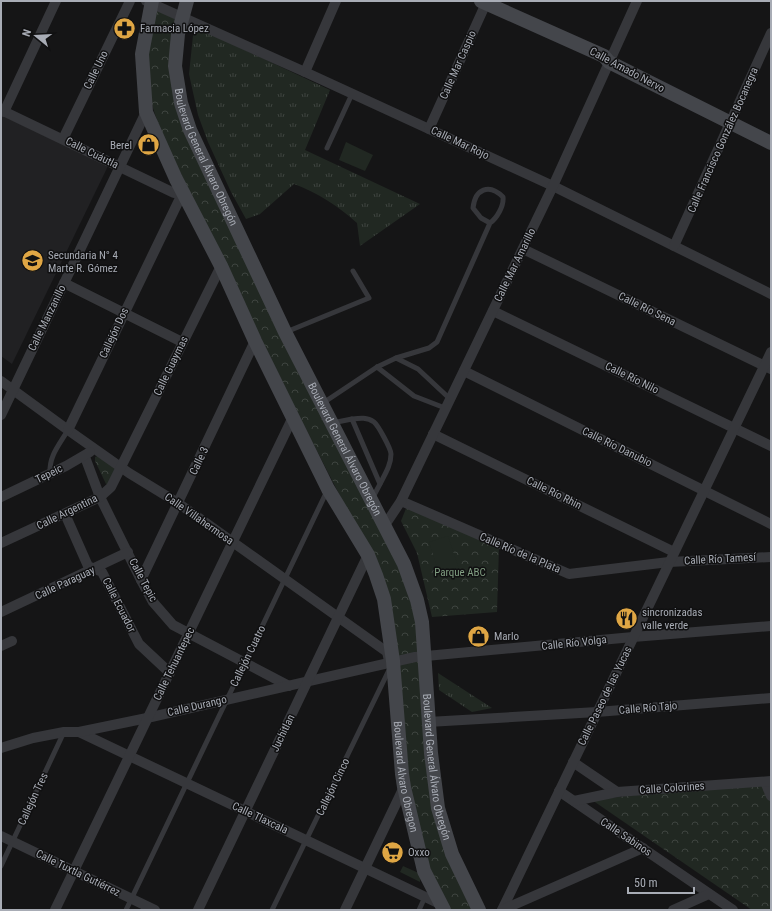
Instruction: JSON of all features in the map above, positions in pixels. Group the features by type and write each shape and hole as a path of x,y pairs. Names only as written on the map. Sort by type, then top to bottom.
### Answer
{"main road":[{"name":"Boulevard General Álvaro Obregón","path":"187,1 182,16 175,66 180,103 207,168 285,332 404,564 417,600 422,622 428,722 434,788 438,808 452,854 479,910"},
{"path":"150,2 142,54 146,112 183,192 221,266 255,341 328,489 368,555 384,599 391,662"},
{"name":"Calle Amado Nervo","path":"484,2 604,56 609,62 730,124 771,143"},
{"name":"Boulevard Alvaro Obregon","path":"391,662 404,787 424,871 442,907"}],"street":[{"path":"3,111 56,1"},
{"name":"Calle Uno","path":"63,139 130,1"},
{"path":"305,72 336,1"},
{"name":"Calle Mar Amarillo","path":"385,525 400,501 449,398 464,371 524,249 637,1"},
{"name":"Calle Mar Rojo","path":"150,2 429,128 553,186 771,294"},
{"name":"Calle Mar Caspio","path":"429,128 484,2"},
{"name":"Calle Francisco González Bocanegra","path":"674,246 771,33"},
{"name":"Calle Cuáutla","path":"3,111 174,193 183,192"},
{"name":"Calle Manzanillo","path":"1,414 146,112"},
{"name":"Callejón Dos","path":"68,430 123,313 183,192"},
{"name":"Calle Río Sena","path":"524,249 768,367"},
{"name":"Calle Guaymas","path":"122,467 182,342 221,266"},
{"path":"64,283 182,342"},
{"name":"Calle Río Nilo","path":"493,311 771,446"},
{"name":"Calle 3","path":"141,580 255,341"},
{"name":"Calle Paseo de las Yucas","path":"502,910 704,490 768,367 771,352"},
{"name":"Calle Río Danubio","path":"464,371 771,524"},
{"name":"Calle Villahermosa","path":"1,381 129,473 178,503 387,652 391,662"},
{"name":"Calle Tehuantepec","path":"54,910 293,418"},
{"name":"Calle Río Rhin","path":"433,434 674,552"},
{"name":"Tepeic","path":"1,497 85,456 95,448"},
{"name":"Calle Tepic","path":"85,456 100,497 141,580 154,602 173,625 289,686"},
{"name":"Calle Argentina","path":"1,543 100,497 111,487 122,467"},
{"name":"Calle Río de la Plata","path":"400,501 569,574 669,562"},
{"name":"Calle Ecuador","path":"66,514 88,566 102,572 139,644 170,673"},
{"name":"Calle Paraguay","path":"1,612 128,552"},
{"name":"Juchitlan","path":"198,910 368,555"},
{"name":"Calle Río Tamesí","path":"669,562 771,557"},
{"name":"Calle Río Volga","path":"391,662 425,656 771,626"},
{"path":"1,646 12,641"},
{"name":"Calle Durango","path":"1,748 33,738 64,732 79,732 147,718 391,662"},
{"name":"Calle Río Tajo","path":"428,722 597,712 771,698"},
{"name":"Calle Tlaxcala","path":"79,732 307,840 425,897 442,907"},
{"path":"573,762 617,792"},
{"path":"768,782 771,796"},
{"name":"Calle Colorines","path":"574,801 617,792 768,782"},
{"path":"345,910 404,787"},
{"name":"Calle Sabinos","path":"559,791 733,910"},
{"name":"Calle Tuxtla Gutiérrez","path":"1,836 73,872 155,910"},
{"path":"502,910 643,848"},
{"path":"673,910 709,894"}],"lane":[{"path":"327,148 352,94"},
{"path":"322,403 377,367 396,358 429,348 437,342 490,223 498,214 503,200 500,195 484,189 478,192 474,199 473,208 481,218 490,223"},
{"path":"285,332 369,298 353,271"},
{"path":"396,358 418,369 449,398"},
{"path":"377,367 414,396 445,408"},
{"path":"332,423 363,418 375,422 390,448 392,453 390,464 372,500"},
{"path":"352,419 380,484"},
{"name":"Callejón Dos","path":"50,474 49,463 53,453 68,430"},
{"name":"Callejón Cuatro","path":"126,910 328,489"},
{"name":"Callejón Cinco","path":"272,910 389,670 391,662"},
{"name":"Callejón Tres","path":"1,866 64,732"},
{"path":"419,910 425,897"}],"shaded area":[{"name":"Secundaria N° 4 Marte R. Gómez","path":"1,115 108,166 12,364 1,356"}],"green space":[{"path":"157,1 181,14 174,66 202,159 407,560 439,784 451,836 483,910 448,910 420,851 377,568 291,400 163,137 153,108 148,81 150,41"},
{"path":"194,26 330,90 305,150 420,204 360,246 357,223 327,200 294,184 260,214 246,219 231,192 208,142 198,115 189,74"},
{"path":"346,142 373,155 365,171 339,160"},
{"path":"98,456 117,467 108,484 106,484 95,461 95,457"},
{"name":"Parque ABC","path":"407,506 499,547 497,612 432,617 417,553 401,521"},
{"path":"448,536 460,572 441,579 429,542"},
{"path":"438,673 492,708 472,712 439,690"},
{"path":"767,780 771,789 771,910 752,910 592,800"},
{"path":"403,866 421,874 420,882 400,872"}],"place":[{"name":"Farmacia López","path":"125,28"},
{"name":"Berel","path":"148,145"},
{"name":"Secundaria N° 4 Marte R. Gómez","path":"32,261"},
{"name":"sincronizadas valle verde","path":"627,618"},
{"name":"Marlo","path":"479,636"},
{"name":"Oxxo","path":"392,852"}]}
